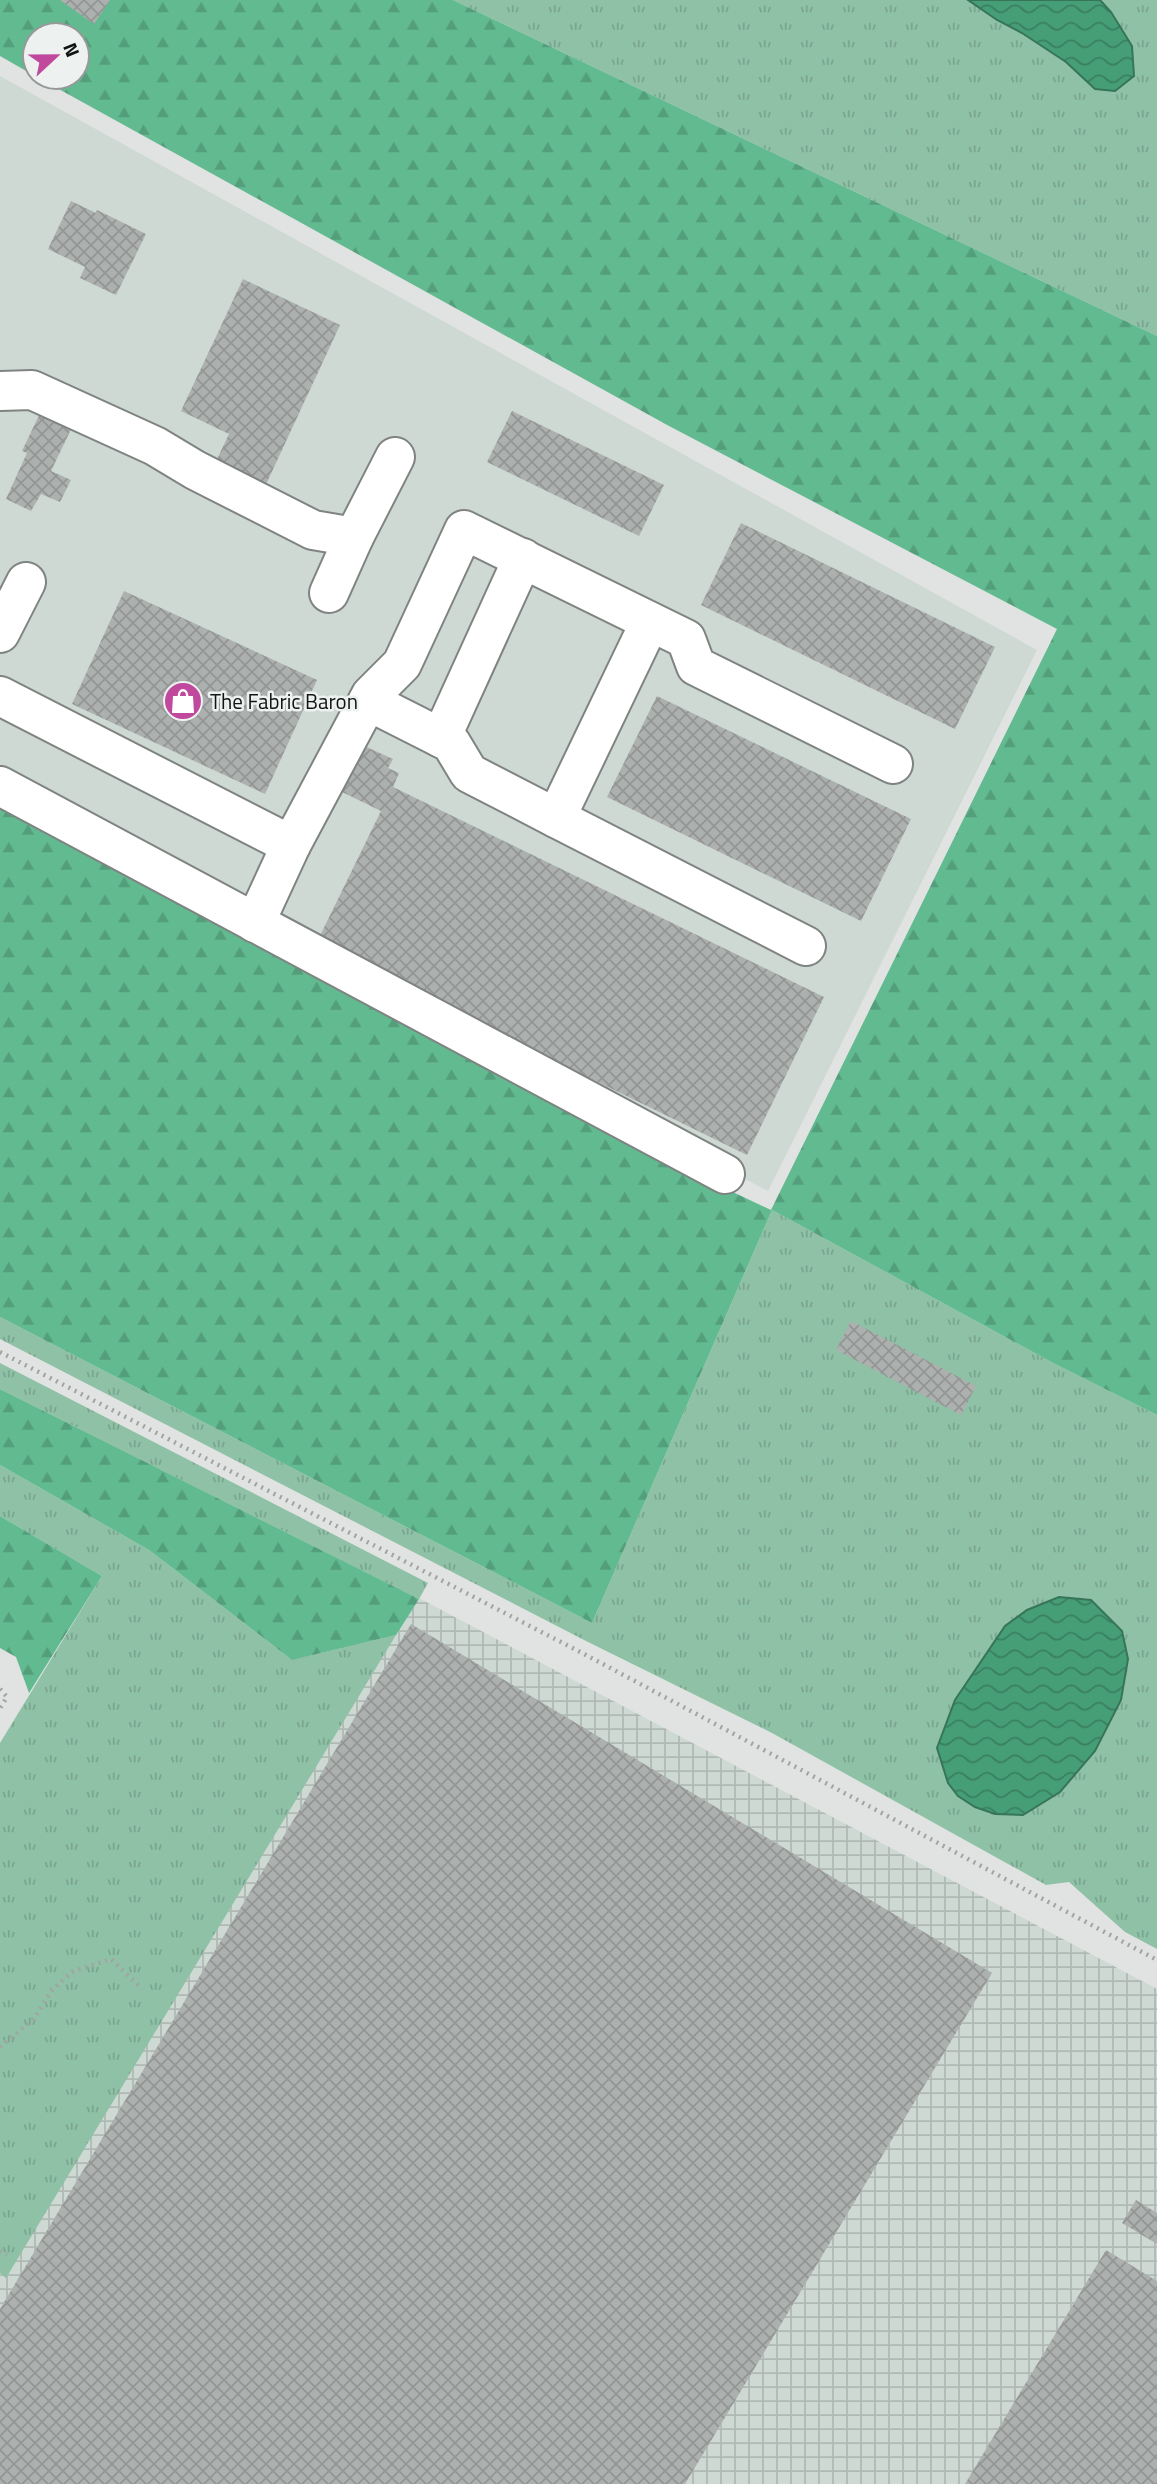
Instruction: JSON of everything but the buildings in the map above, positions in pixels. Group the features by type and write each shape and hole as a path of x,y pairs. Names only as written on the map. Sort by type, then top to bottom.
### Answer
{"lane":[{"path":"0,391 32,390 156,446 195,470 313,530 354,537"},
{"path":"329,593 395,457"},
{"path":"255,923 291,845 368,701 402,664 464,530 686,639 696,666 892,764"},
{"path":"441,738 523,558"},
{"path":"0,633 26,582"},
{"path":"556,818 650,622"},
{"path":"0,696 291,845"},
{"path":"368,701 452,743 469,773 806,946"},
{"path":"0,786 725,1174"}],"path":[{"path":"0,1352 586,1655 1157,1960"},
{"path":"0,1689 6,1697 0,1708"},
{"path":"0,2047 34,2020 52,1990 72,1972 111,1959 142,1989"},
{"path":"0,2251 7,2255"}],"shaded area":[{"path":"0,76 21,88 21,91 27,91 1037,650 768,1191 0,785"},
{"path":"332,1552 1157,1989 1157,2484 0,2484 0,2133"}],"green space":[{"path":"0,0 453,0 1157,336 1157,1415 1053,1363 772,1210 592,1623 0,1317 0,806 631,1144 771,1210 1057,629 669,426 62,91 91,91 91,21 21,21 21,68 0,56"},
{"path":"453,0 968,0 1055,53 1095,89 1111,12 1100,0 1157,0 1157,336"},
{"path":"772,1210 1053,1363 1157,1415 1157,1949 1125,1932 1069,1882 1046,1885 772,1733 586,1641 0,1339 0,1317 592,1623","holes":["1027,1610 1023,1815 994,1814 975,1807 955,1700 1005,1627"]},
{"path":"0,1363 428,1583 419,1599 0,1389"},
{"path":"0,1389 419,1599 396,1635 292,1660 149,1550 0,1465"},
{"path":"0,1465 149,1550 292,1660 396,1635 6,2278 0,2273 0,1743 102,1576 0,1516"},
{"path":"0,1516 102,1576 29,1693 16,1657 0,1648"}],"water":[{"path":"968,0 1100,0 1111,12 1132,46 1134,76 1115,91 1095,89 1066,62"},
{"path":"1059,1597 1091,1600 1122,1631 1128,1659 1121,1700 1095,1751 1060,1792 1023,1815 995,1814 975,1807 958,1796 948,1783 937,1748 955,1700 1005,1626 1027,1610"}],"place":[{"name":"The Fabric Baron","path":"183,701"}]}
